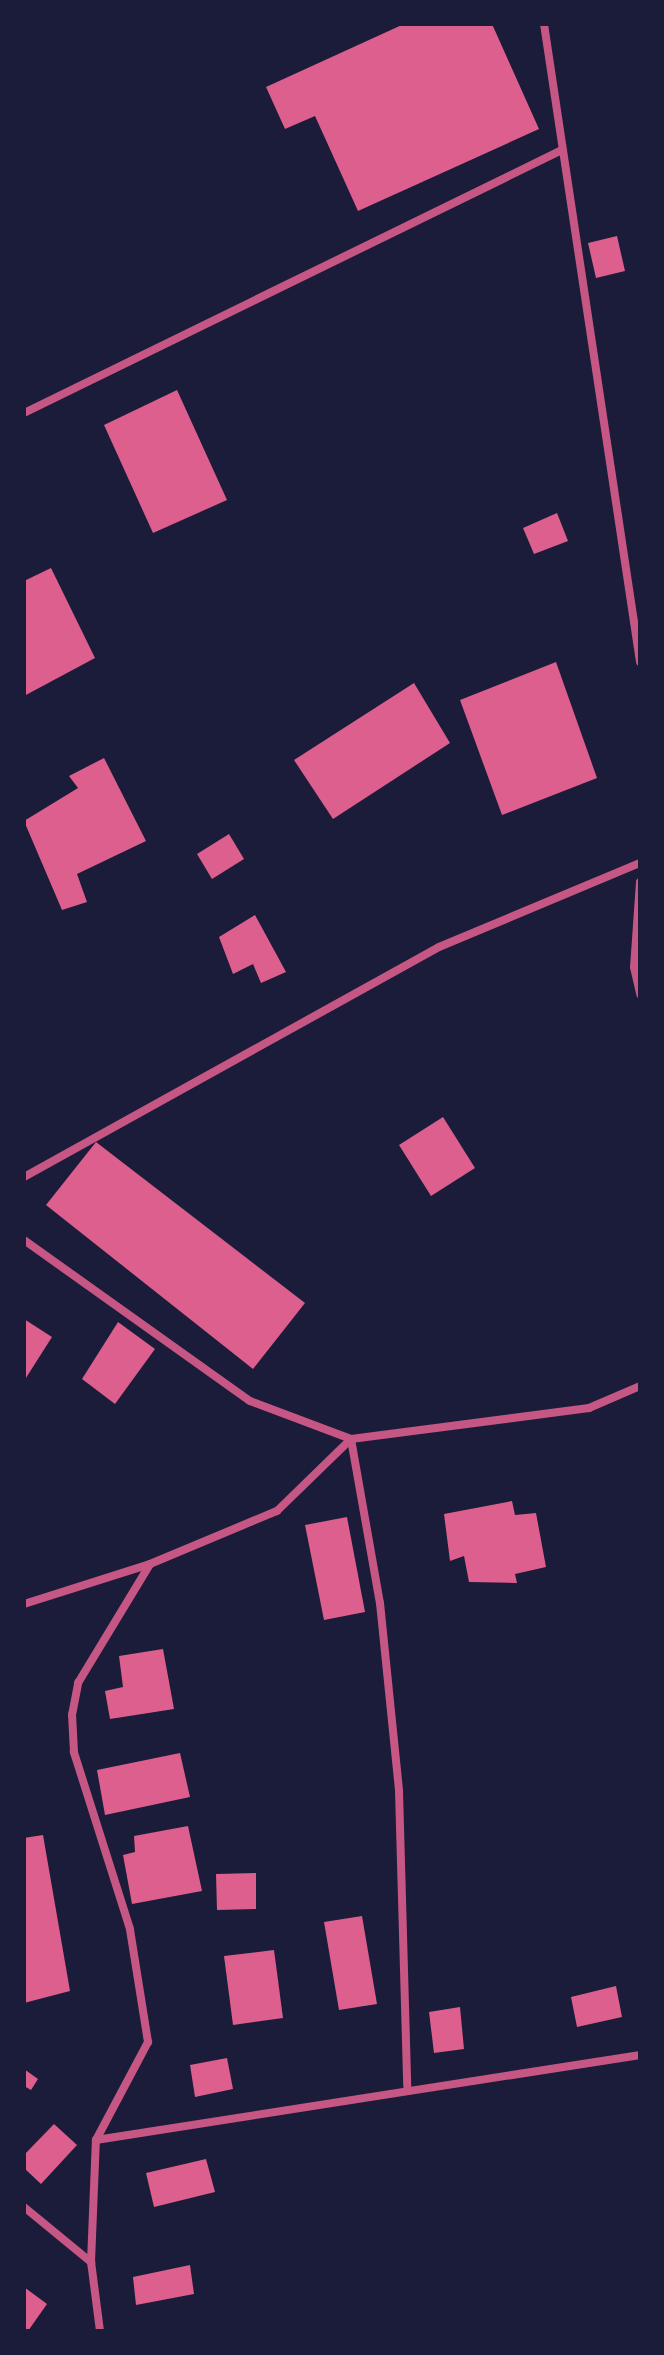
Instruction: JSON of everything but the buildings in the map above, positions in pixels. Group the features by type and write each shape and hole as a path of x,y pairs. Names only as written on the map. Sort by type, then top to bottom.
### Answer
{"street":[{"path":"544,24 640,662"},
{"path":"24,413 562,150"},
{"path":"24,1177 439,947 640,863"},
{"path":"640,882 634,967 640,994"},
{"path":"24,1240 250,1401 351,1439 589,1408 640,1386"},
{"path":"24,1604 150,1564 277,1511 351,1439"},
{"path":"351,1439 380,1603 399,1791 407,2086"},
{"path":"100,2331 91,2262 96,2140 148,2042 130,1929 74,1752 72,1715 78,1683 150,1564"},
{"path":"96,2140 407,2086 640,2055"},
{"path":"24,2207 91,2262"}]}
